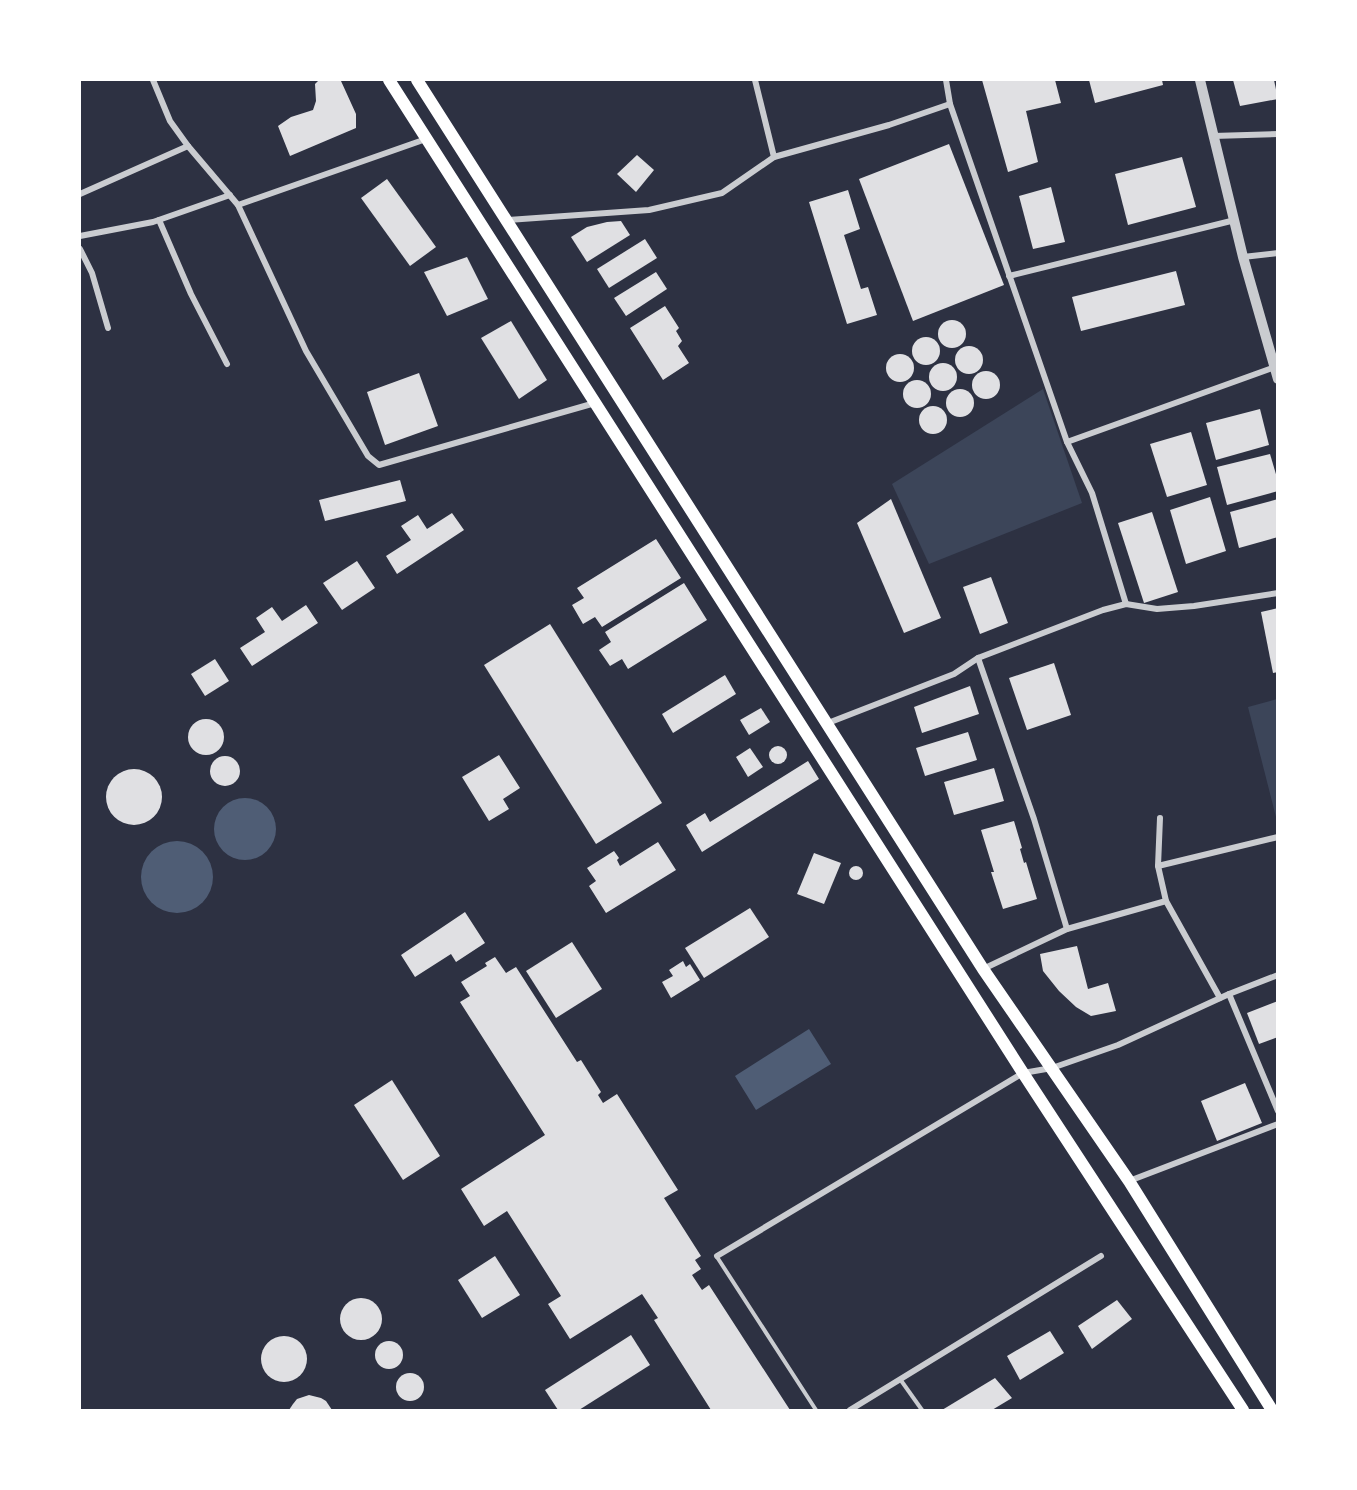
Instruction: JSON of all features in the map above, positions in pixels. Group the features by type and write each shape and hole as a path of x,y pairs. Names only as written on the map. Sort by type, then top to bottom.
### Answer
{"main road":[{"path":"389,80 1023,1073 1243,1410"},
{"path":"417,80 983,969 1129,1181 1272,1410"}],"street":[{"path":"153,80 170,121 238,205 306,351 368,456 379,465 596,403"},
{"path":"755,80 774,157"},
{"path":"946,80 950,104 1009,276 1067,442 1092,494 1126,604"},
{"path":"1200,80 1243,257 1278,379"},
{"path":"506,220 649,210 723,193 774,157 950,104"},
{"path":"1213,136 1278,135"},
{"path":"238,205 427,139"},
{"path":"80,194 188,146"},
{"path":"80,236 159,220 230,195"},
{"path":"159,220 191,294 227,364"},
{"path":"1009,276 1235,220"},
{"path":"80,249 92,273 108,328"},
{"path":"1243,257 1278,253"},
{"path":"1067,442 1276,367"},
{"path":"828,723 954,674 978,658 1103,610 1126,604 1157,609 1194,606 1278,593"},
{"path":"978,658 1034,819 1068,930"},
{"path":"1160,818 1158,866 1166,901 1220,998"},
{"path":"1158,866 1278,837"},
{"path":"983,969 1068,930 1166,901"},
{"path":"717,1256 1023,1073 1052,1068 1118,1045 1229,994 1278,975"},
{"path":"1229,994 1278,1112"},
{"path":"1129,1181 1278,1124"},
{"path":"850,1410 1101,1256"}],"lane":[{"path":"717,1256 816,1410"},
{"path":"900,1379 922,1410"}],"shaded area":[{"path":"1043,389 1082,503 929,564 892,484"},
{"path":"1277,699 1278,821 1248,707"},
{"path":"245,798 262,803 267,807 271,812 276,829 271,846 267,851 262,855 245,860 228,855 223,851 219,846 214,829 219,812 223,807 228,803"},
{"path":"184,841 203,851 211,863 213,877 211,891 203,903 191,911 170,913 151,903 143,891 141,870 151,851 163,843"},
{"path":"809,1029 831,1064 756,1110 735,1076"}],"building":[{"path":"319,80 341,81 356,114 356,128 290,156 278,126 291,117 313,110 316,101 315,84"},
{"path":"982,80 1055,80 1061,103 1026,111 1038,162 1008,172"},
{"path":"1089,80 1162,80 1163,85 1095,103"},
{"path":"1233,80 1274,80 1278,99 1240,106"},
{"path":"949,144 1004,285 913,321 859,179"},
{"path":"637,155 654,170 636,192 617,174"},
{"path":"1182,157 1196,207 1128,225 1115,174"},
{"path":"387,179 436,247 410,266 361,198"},
{"path":"1051,187 1065,242 1033,249 1019,196"},
{"path":"848,190 860,229 844,235 861,289 868,287 877,315 847,324 809,202"},
{"path":"621,221 630,235 587,262 571,237 587,227"},
{"path":"645,239 657,258 609,288 597,269"},
{"path":"467,257 488,299 447,316 424,272"},
{"path":"1176,271 1185,305 1081,331 1072,297"},
{"path":"656,272 667,289 626,316 614,298"},
{"path":"665,306 679,328 676,331 682,341 678,346 689,363 663,380 630,328"},
{"path":"952,320 962,324 966,334 962,344 952,348 942,344 938,334 942,324"},
{"path":"511,321 547,380 519,399 481,338"},
{"path":"926,337 936,341 940,351 936,361 926,365 916,361 912,351 916,341"},
{"path":"969,346 979,350 983,360 979,370 969,374 959,370 955,360 959,350"},
{"path":"900,354 910,358 914,368 910,378 900,382 890,378 886,368 890,358"},
{"path":"943,363 953,367 957,377 953,387 943,391 933,387 929,377 933,367"},
{"path":"986,371 996,375 1000,385 996,395 986,399 976,395 972,385 976,375"},
{"path":"419,373 438,426 385,445 367,392"},
{"path":"917,380 927,384 931,394 927,404 917,408 907,404 903,394 907,384"},
{"path":"960,389 970,393 974,403 970,413 960,417 950,413 946,403 950,393"},
{"path":"933,406 943,410 947,420 943,430 933,434 923,430 919,420 923,410"},
{"path":"1260,409 1269,445 1216,460 1206,423"},
{"path":"1191,432 1207,485 1167,497 1150,444"},
{"path":"1270,454 1278,481 1278,491 1227,505 1217,467"},
{"path":"400,480 406,501 325,521 319,500"},
{"path":"1210,497 1226,551 1186,564 1170,510"},
{"path":"891,499 941,618 904,633 857,523"},
{"path":"1278,499 1278,537 1239,548 1230,512"},
{"path":"1152,512 1178,592 1144,603 1118,523"},
{"path":"452,513 464,530 397,574 386,556 411,540 401,526 418,515 427,529"},
{"path":"656,539 681,578 602,627 595,617 583,624 572,605 584,598 577,588"},
{"path":"357,561 375,588 342,610 323,583"},
{"path":"991,577 1008,623 980,634 963,587"},
{"path":"684,583 707,620 628,669 622,659 610,666 599,650 611,642 605,632"},
{"path":"306,605 318,623 252,666 240,648 265,632 256,618 272,607 282,621"},
{"path":"1278,608 1278,672 1273,673 1261,612"},
{"path":"550,624 662,803 596,844 484,665"},
{"path":"215,659 229,681 205,696 191,674"},
{"path":"1054,663 1071,715 1027,730 1009,678"},
{"path":"725,675 736,694 673,733 662,714"},
{"path":"970,686 979,714 922,733 914,707"},
{"path":"761,708 770,722 749,735 740,720"},
{"path":"206,719 219,724 224,737 219,750 206,755 193,750 188,737 193,724"},
{"path":"968,732 977,760 925,776 916,748"},
{"path":"778,746 784,749 787,755 784,761 778,764 772,761 769,755 772,749"},
{"path":"750,748 763,767 748,777 736,757"},
{"path":"499,755 520,788 503,799 509,809 489,821 462,777"},
{"path":"225,756 236,760 240,771 236,782 225,786 214,782 210,771 214,760"},
{"path":"808,761 819,779 702,852 686,825 705,813 710,822"},
{"path":"994,768 1004,801 954,815 944,782"},
{"path":"134,769 149,774 157,782 162,797 157,812 149,820 134,825 119,820 111,812 106,797 111,782 119,774"},
{"path":"1014,821 1024,863 1026,862 1037,899 1003,909 981,830"},
{"path":"658,842 676,870 606,913 589,886 596,881 587,868 614,851 619,858 617,860 620,866"},
{"path":"814,853 841,863 824,904 797,894"},
{"path":"853,866 859,866 863,873 859,880 853,880 849,876 849,870"},
{"path":"750,908 769,937 704,978 685,948"},
{"path":"465,912 485,943 456,962 451,954 415,977 401,955"},
{"path":"572,942 602,989 556,1018 526,971"},
{"path":"1077,946 1088,989 1108,983 1116,1011 1091,1016 1076,1007 1043,971 1040,954"},
{"path":"495,957 506,973 516,967 577,1062 581,1060 601,1092 598,1095 603,1103 617,1094 678,1190 664,1198 701,1256 695,1260 701,1269 692,1275 702,1290 709,1285 790,1410 711,1410 654,1320 658,1318 642,1294 570,1339 548,1304 561,1296 507,1211 484,1226 461,1189 545,1135 460,1002 470,996 461,982 487,966 485,963"},
{"path":"683,961 686,967 690,964 700,980 671,998 662,982 673,976 669,970"},
{"path":"1278,1001 1278,1037 1259,1044 1247,1013"},
{"path":"392,1080 440,1156 403,1180 354,1105"},
{"path":"1245,1083 1262,1123 1217,1141 1201,1101"},
{"path":"495,1256 520,1295 482,1318 458,1280"},
{"path":"361,1298 369,1299 376,1304 381,1311 381,1327 376,1334 369,1339 361,1340 353,1339 346,1334 341,1327 340,1319 341,1311 346,1304 353,1299"},
{"path":"1117,1300 1132,1319 1092,1349 1078,1326"},
{"path":"1050,1331 1064,1353 1020,1380 1007,1356"},
{"path":"631,1335 650,1365 579,1410 558,1410 545,1390"},
{"path":"284,1336 293,1337 301,1342 306,1350 306,1368 301,1376 293,1381 284,1382 275,1381 267,1376 262,1368 261,1359 262,1350 267,1342 275,1337"},
{"path":"389,1341 399,1345 403,1355 399,1365 389,1369 379,1365 375,1355 379,1345"},
{"path":"410,1373 420,1377 424,1387 420,1397 410,1401 400,1397 396,1387 400,1377"},
{"path":"995,1378 1012,1398 992,1410 942,1410"},
{"path":"309,1395 326,1401 332,1410 289,1410 297,1399"}]}
